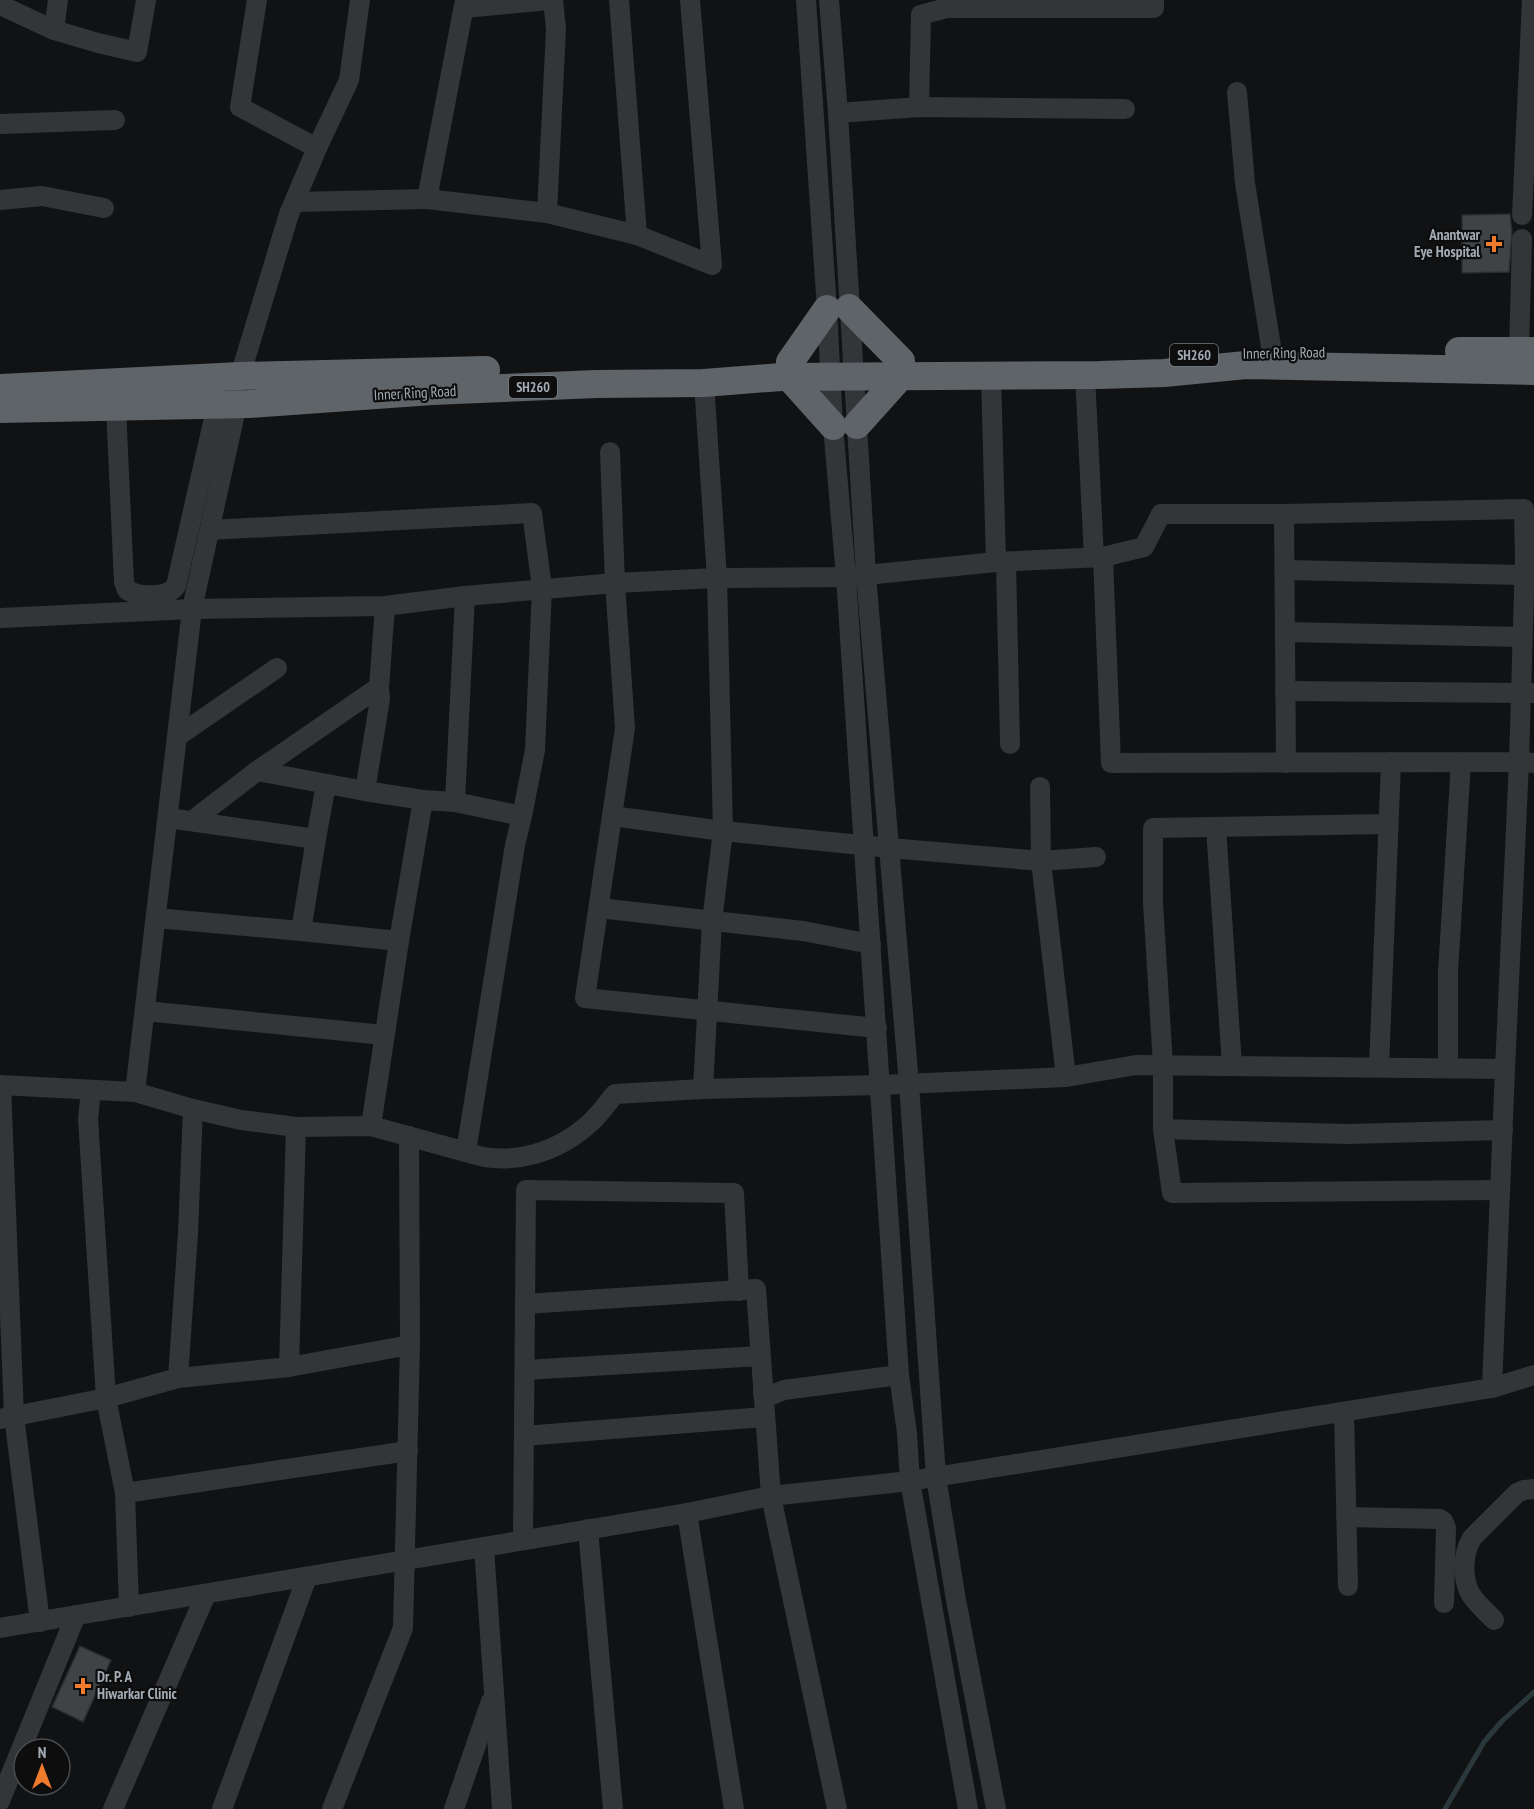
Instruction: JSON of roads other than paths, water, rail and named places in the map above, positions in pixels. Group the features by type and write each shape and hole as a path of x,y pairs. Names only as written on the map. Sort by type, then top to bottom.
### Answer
{"highway":[{"path":"838,308 901,369 845,426 789,369 838,308"},
{"name":"Inner Ring Road","path":"901,369 1272,353 1529,358"},
{"name":"Inner Ring Road","path":"0,388 240,376 842,368 991,375 1085,375 1164,373 1246,365 1529,358"},
{"name":"Inner Ring Road","path":"0,409 249,404 432,391 704,382 789,369"}],"street":[{"path":"54,30 58,0"},
{"path":"0,5 54,30 137,52 146,0"},
{"path":"257,0 240,107 317,148"},
{"path":"240,376 289,214 349,80 360,0"},
{"path":"427,199 465,4 551,0 556,29 547,213"},
{"path":"619,0 637,235"},
{"path":"294,202 427,199 547,213 637,235 712,265 690,0"},
{"path":"806,0 838,308 845,426 846,577 899,1375 907,1432 910,1481 968,1809"},
{"path":"829,0 838,113 838,308"},
{"path":"919,107 921,15 946,4 1154,8 1154,0"},
{"path":"1522,215 1532,0"},
{"path":"1237,92 1245,183 1272,353"},
{"path":"838,113 919,107 1125,109"},
{"path":"0,124 115,120"},
{"path":"0,200 42,196 104,208"},
{"path":"1522,239 1529,358"},
{"path":"991,375 1010,744"},
{"path":"1085,375 1099,557 1111,764 1526,762"},
{"path":"703,1089 712,921 723,831 717,578 704,382"},
{"path":"116,407 124,582 127,590 133,593 166,594 176,586 227,404"},
{"path":"135,1092 192,609 210,530 227,404"},
{"path":"845,426 866,575 890,848 936,1477 956,1600 996,1809"},
{"path":"610,452 615,583 625,728 585,998 877,1028"},
{"path":"0,618 192,609 385,606 542,588 717,578 846,577 1001,562 1099,557 1144,547 1161,514 1524,509 1528,564 1522,637 1527,693 1526,762 1505,1069 1492,1388"},
{"path":"210,530 532,513 542,588 535,750 515,845 466,1152"},
{"path":"1284,514 1286,763"},
{"path":"1285,570 1528,564"},
{"path":"455,802 465,596"},
{"path":"365,791 381,699 379,687 385,606"},
{"path":"1285,632 1522,637"},
{"path":"178,736 277,668"},
{"path":"192,821 257,771 379,687"},
{"path":"1286,692 1527,693"},
{"path":"1379,1067 1391,762"},
{"path":"1448,1068 1448,972 1461,762"},
{"path":"257,771 365,791 423,800 455,802 522,816"},
{"path":"301,931 326,784"},
{"path":"1040,787 1041,861 1066,1077"},
{"path":"371,1126 423,800"},
{"path":"612,816 864,846 1041,861 1096,857"},
{"path":"168,818 316,839"},
{"path":"1388,824 1153,828 1153,903 1163,1065 1163,1129 1172,1193 1500,1190"},
{"path":"1216,827 1232,1066"},
{"path":"599,908 803,932 871,944"},
{"path":"156,918 399,940"},
{"path":"146,1011 384,1035"},
{"path":"40,1622 7,1417 0,1085 135,1092 241,1120 296,1127 371,1126 482,1158 518,1158 555,1148 591,1122 615,1094 1066,1077 1136,1065 1505,1069"},
{"path":"91,1090 88,1119 106,1398 125,1493 129,1606"},
{"path":"178,1378 189,1233 193,1109"},
{"path":"289,1366 296,1127"},
{"path":"1163,1129 1348,1134 1503,1130"},
{"path":"332,1809 403,1628 410,1345 409,1136"},
{"path":"523,1540 526,1190 734,1193 739,1291"},
{"path":"525,1304 756,1289 771,1496 837,1809"},
{"path":"7,1417 106,1398 178,1378 289,1366 410,1345"},
{"path":"525,1370 760,1356"},
{"path":"763,1393 764,1398 784,1390 899,1375"},
{"path":"0,1628 687,1513 771,1496 910,1481 1492,1388 1534,1375"},
{"path":"1344,1412 1348,1586"},
{"path":"524,1436 765,1418"},
{"path":"125,1493 408,1450"},
{"path":"1494,1620 1469,1592 1465,1574 1467,1546 1517,1494 1524,1490 1534,1489"},
{"path":"687,1513 734,1809"},
{"path":"1346,1517 1440,1519 1443,1521 1446,1528 1444,1603"},
{"path":"588,1529 613,1809"},
{"path":"484,1547 502,1809"},
{"path":"222,1809 306,1577"},
{"path":"113,1809 206,1594"},
{"path":"0,1801 76,1615"},
{"path":"454,1809 494,1694"}],"waterway":[{"path":"1445,1809 1484,1742 1502,1721 1534,1692"}],"place":[{"name":"Anantwar Eye Hospital","path":"1494,244"},
{"name":"Dr. P. A Hiwarkar Clinic","path":"83,1686"}]}
